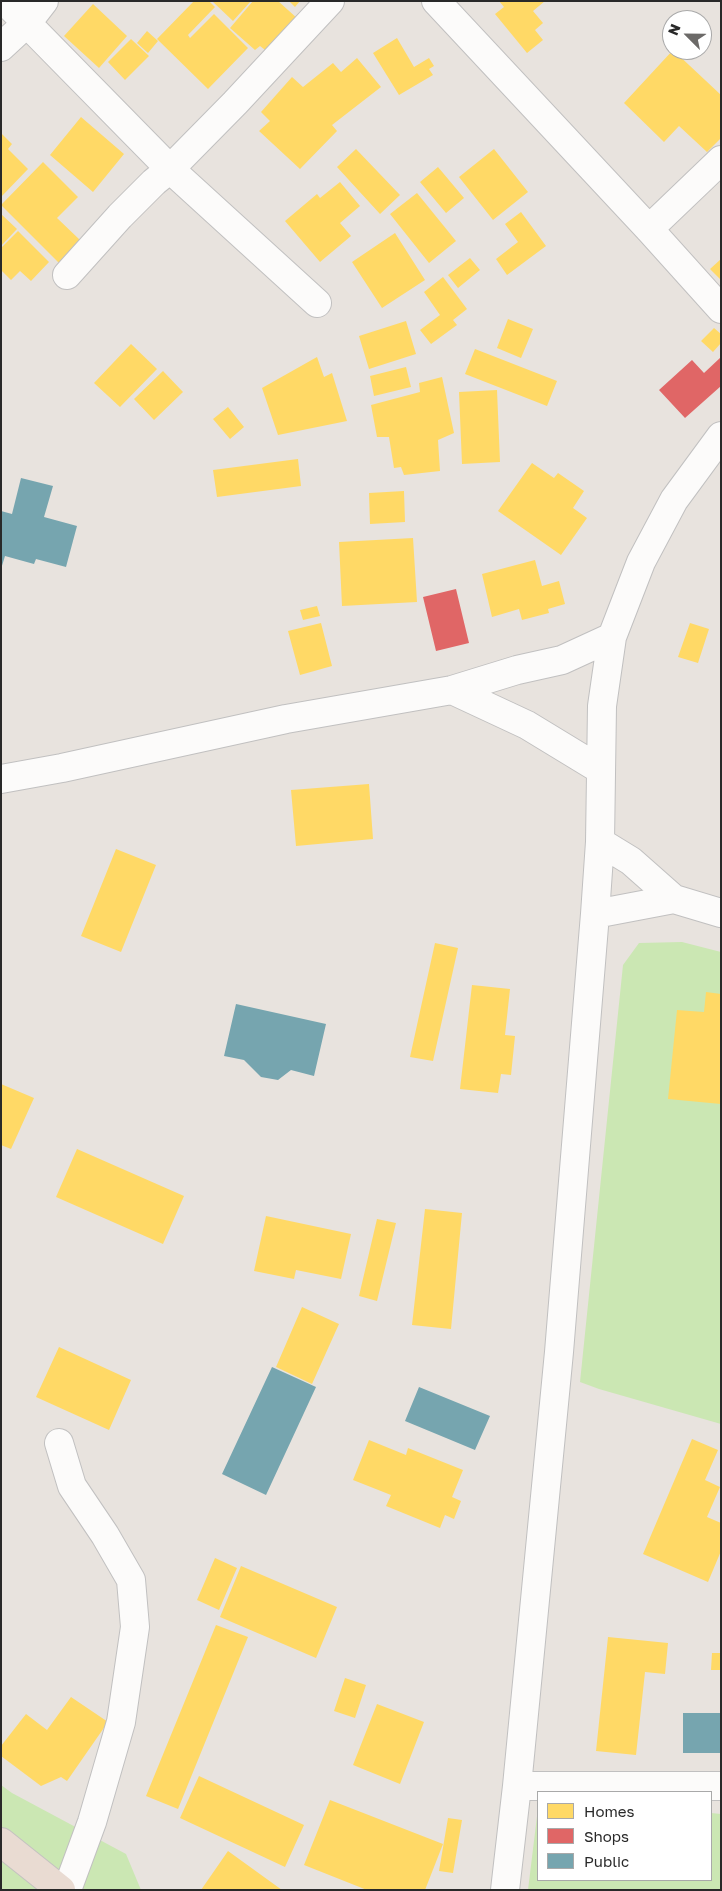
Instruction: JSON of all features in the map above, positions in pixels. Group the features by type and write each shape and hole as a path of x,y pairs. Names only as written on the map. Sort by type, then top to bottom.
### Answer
{"highway":[{"path":"1,1842 61,1890"}],"street":[{"path":"5,1 170,169 317,303"},
{"path":"1,47 27,23 44,1"},
{"path":"67,275 147,189 170,169 330,1"},
{"path":"436,1 649,229 721,310"},
{"path":"649,229 721,160"},
{"path":"505,1890 517,1786 559,1352 600,842 602,706 612,637 641,562 674,500 721,436"},
{"path":"1,779 62,768 286,719 452,690 517,670 562,660 612,637"},
{"path":"452,690 527,725 601,770"},
{"path":"600,842 631,861 674,899 721,913"},
{"path":"595,914 674,899"},
{"path":"59,1443 72,1486 105,1535 131,1580 135,1627 121,1722 92,1822 67,1890"},
{"path":"517,1786 721,1786"}],"green space":[{"path":"682,942 721,952 721,1424 580,1382 623,965 639,943"},
{"path":"1,1785 12,1793 126,1854 141,1890 1,1890"},
{"path":"712,1813 721,1814 721,1890 528,1890 537,1816 537,1881 712,1881"}],"building: Homes":[{"path":"194,1 209,1 215,7 188,35 190,38 214,14 248,48 208,89 157,39"},
{"path":"212,1 251,1 233,21"},
{"path":"253,1 278,1 298,19 269,53 260,46 255,50 230,28"},
{"path":"289,1 300,1 295,7"},
{"path":"499,1 545,1 533,11 543,23 535,30 543,40 527,53 495,14 504,7"},
{"path":"93,4 127,36 99,68 64,36"},
{"path":"147,31 158,41 148,53 137,43"},
{"path":"397,38 414,67 429,58 434,66 429,69 433,75 399,95 373,53"},
{"path":"131,39 149,56 125,80 108,62"},
{"path":"357,58 381,87 332,125 337,131 300,169 259,131 270,121 261,112 292,77 303,87 333,63 341,72"},
{"path":"664,60 684,60 721,95 721,138 707,152 679,126 664,142 624,103"},
{"path":"81,117 124,154 93,192 50,155"},
{"path":"1,133 12,144 8,149 28,169 1,197"},
{"path":"356,149 400,195 380,214 337,167"},
{"path":"494,149 528,192 493,220 459,177"},
{"path":"43,162 78,197 57,218 80,240 59,263 1,205"},
{"path":"438,167 464,198 446,213 420,182"},
{"path":"340,182 360,206 340,223 351,236 320,262 285,221 317,194 320,198"},
{"path":"417,193 456,241 429,263 390,214"},
{"path":"521,212 546,246 507,275 496,259 518,242 505,224"},
{"path":"1,214 17,229 1,246"},
{"path":"18,231 49,262 31,281 20,271 11,280 1,270 1,248"},
{"path":"395,233 425,280 382,308 352,262"},
{"path":"470,258 480,270 458,288 448,275"},
{"path":"721,259 721,280 710,269"},
{"path":"443,277 467,309 453,320 457,325 431,344 420,330 440,315 424,292"},
{"path":"508,319 533,329 521,358 497,348"},
{"path":"406,321 416,354 369,369 359,336"},
{"path":"714,328 721,334 721,343 713,352 701,341"},
{"path":"131,344 157,369 120,407 94,383"},
{"path":"475,349 557,381 547,406 465,374"},
{"path":"317,357 324,377 332,373 347,421 278,435 262,388"},
{"path":"406,367 411,387 374,396 370,376"},
{"path":"163,371 183,392 154,420 134,399"},
{"path":"442,377 454,433 438,440 440,471 404,475 401,467 394,468 389,437 377,437 371,405 420,392 419,383"},
{"path":"497,390 500,462 462,464 459,392"},
{"path":"228,407 244,427 230,439 213,419"},
{"path":"298,459 301,486 217,497 213,470"},
{"path":"532,463 554,478 558,473 584,491 573,508 587,518 561,555 498,511"},
{"path":"404,491 405,522 370,524 369,493"},
{"path":"413,538 417,602 342,606 339,542"},
{"path":"535,560 542,586 559,581 565,604 548,609 549,613 522,620 519,609 492,617 482,574"},
{"path":"317,606 320,616 303,620 300,610"},
{"path":"321,623 332,666 300,675 288,631"},
{"path":"690,623 709,629 698,663 678,657"},
{"path":"369,784 373,839 296,846 291,790"},
{"path":"116,849 156,865 121,952 81,936"},
{"path":"435,943 458,948 433,1061 410,1057"},
{"path":"472,985 510,989 505,1035 515,1036 511,1075 501,1074 498,1093 460,1089"},
{"path":"706,992 721,994 721,1104 668,1099 677,1010 704,1012"},
{"path":"1,1084 34,1098 11,1149 1,1145"},
{"path":"77,1149 184,1196 163,1244 56,1197"},
{"path":"425,1209 462,1213 451,1329 412,1325"},
{"path":"266,1216 351,1234 341,1279 296,1270 294,1279 254,1271"},
{"path":"377,1219 396,1223 377,1301 359,1296"},
{"path":"302,1307 339,1324 312,1384 276,1367"},
{"path":"59,1347 131,1380 109,1430 36,1397"},
{"path":"692,1439 718,1450 705,1480 720,1487 707,1517 721,1523 721,1551 708,1582 643,1554"},
{"path":"369,1440 406,1455 408,1448 463,1470 452,1497 461,1501 454,1519 445,1515 440,1528 386,1506 391,1495 353,1480"},
{"path":"215,1558 237,1568 219,1610 197,1600"},
{"path":"241,1566 337,1607 316,1658 220,1617"},
{"path":"216,1625 248,1637 178,1809 146,1796"},
{"path":"608,1637 668,1643 665,1674 645,1672 636,1755 596,1751"},
{"path":"712,1653 721,1653 721,1670 711,1670"},
{"path":"345,1678 366,1685 355,1718 334,1711"},
{"path":"71,1697 108,1722 67,1781 61,1777 41,1786 1,1756 1,1746 26,1714 47,1730"},
{"path":"377,1704 424,1722 400,1784 353,1765"},
{"path":"199,1776 304,1825 285,1867 180,1818"},
{"path":"330,1800 443,1844 425,1890 367,1890 304,1865"},
{"path":"448,1818 462,1820 453,1873 439,1871"},
{"path":"228,1851 282,1890 201,1890"}],"building: Shops":[{"path":"721,357 721,386 685,418 659,390 692,360 704,373"},
{"path":"456,589 469,643 436,651 423,597"}],"building: Public":[{"path":"21,478 53,486 44,517 77,526 66,567 36,559 34,564 5,556 1,569 1,511 12,514"},
{"path":"236,1004 326,1024 314,1076 291,1070 278,1080 261,1077 244,1060 224,1056"},
{"path":"272,1367 316,1387 266,1495 222,1474"},
{"path":"419,1387 490,1416 475,1450 405,1421"},
{"path":"683,1713 721,1713 721,1753 683,1753"}]}
